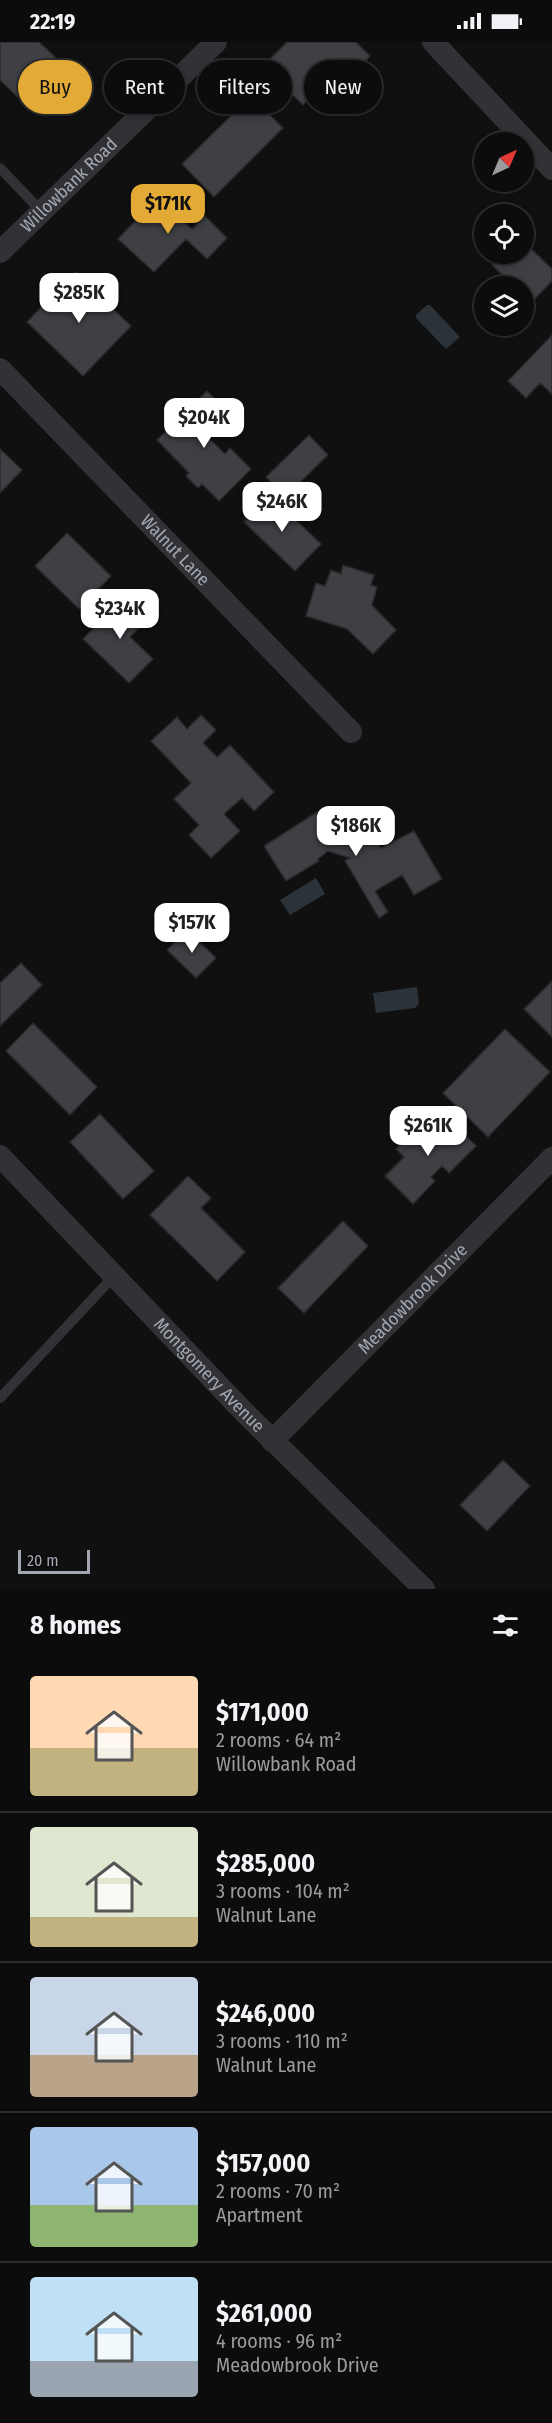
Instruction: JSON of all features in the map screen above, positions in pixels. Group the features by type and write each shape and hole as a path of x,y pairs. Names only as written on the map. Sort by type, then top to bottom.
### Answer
{"street":[{"name":"Willowbank Road","path":"0,252 216,42"},
{"path":"433,42 552,169"},
{"name":"Walnut Lane","path":"0,369 351,732"},
{"name":"Montgomery Avenue","path":"0,1156 272,1441 424,1589"},
{"name":"Meadowbrook Drive","path":"272,1441 552,1158"}],"lane":[{"path":"0,168 42,212"},
{"path":"0,1398 114,1276"}],"shaded area":[{"path":"430,305 459,336 446,349 416,318 416,315"},
{"path":"316,878 325,894 290,915 280,900"},
{"path":"417,987 419,1004 415,1008 376,1013 373,993"}],"building":[{"path":"0,42 39,42 55,57 52,60 18,60 18,97 0,80"},
{"path":"287,42 356,42 370,56 366,60 304,60 303,105 292,94 292,60 269,60"},
{"path":"233,114 269,114 283,128 214,197 182,164"},
{"path":"158,197 192,229 205,216 227,238 207,259 186,239 154,272 118,239"},
{"path":"534,252 552,269 552,281 534,300 534,276 504,276 492,265 534,264"},
{"path":"75,272 131,326 83,376 27,322"},
{"path":"552,335 552,394 540,383 526,398 508,381"},
{"path":"207,391 228,412 206,435 225,454 230,448 251,469 219,501 202,484 198,488 186,476 189,473 157,440"},
{"path":"309,435 328,455 285,497 266,477"},
{"path":"0,449 22,470 0,493"},
{"path":"270,495 321,544 295,571 244,522"},
{"path":"67,533 111,576 79,609 35,566"},
{"path":"343,565 374,575 371,585 377,587 372,605 396,630 373,654 347,629 306,616 316,583 325,586 331,570 341,574"},
{"path":"124,597 147,620 130,637 153,659 129,683 83,639"},
{"path":"201,715 216,730 203,743 217,757 230,745 274,792 254,811 242,798 224,814 240,831 211,858 189,835 199,825 174,799 191,783 151,741 177,717 187,729"},
{"path":"317,812 327,830 349,835 367,825 381,848 414,831 442,879 414,895 402,875 375,891 388,912 379,918 345,861 350,858 328,851 318,859 319,861 286,881 264,846"},
{"path":"187,930 216,958 196,978 167,950"},
{"path":"21,963 42,985 0,1026 0,983"},
{"path":"552,981 552,1037 524,1009"},
{"path":"33,1023 97,1087 70,1115 6,1051"},
{"path":"505,1029 550,1072 488,1137 443,1093"},
{"path":"100,1114 154,1171 123,1199 70,1142"},
{"path":"445,1115 476,1146 449,1173 442,1166 431,1177 435,1181 413,1204 385,1176 404,1157 396,1149 422,1122 430,1130"},
{"path":"188,1176 211,1198 201,1208 245,1252 217,1281 150,1215"},
{"path":"343,1221 368,1246 304,1313 278,1288"},
{"path":"503,1460 530,1486 487,1531 460,1505"}]}
